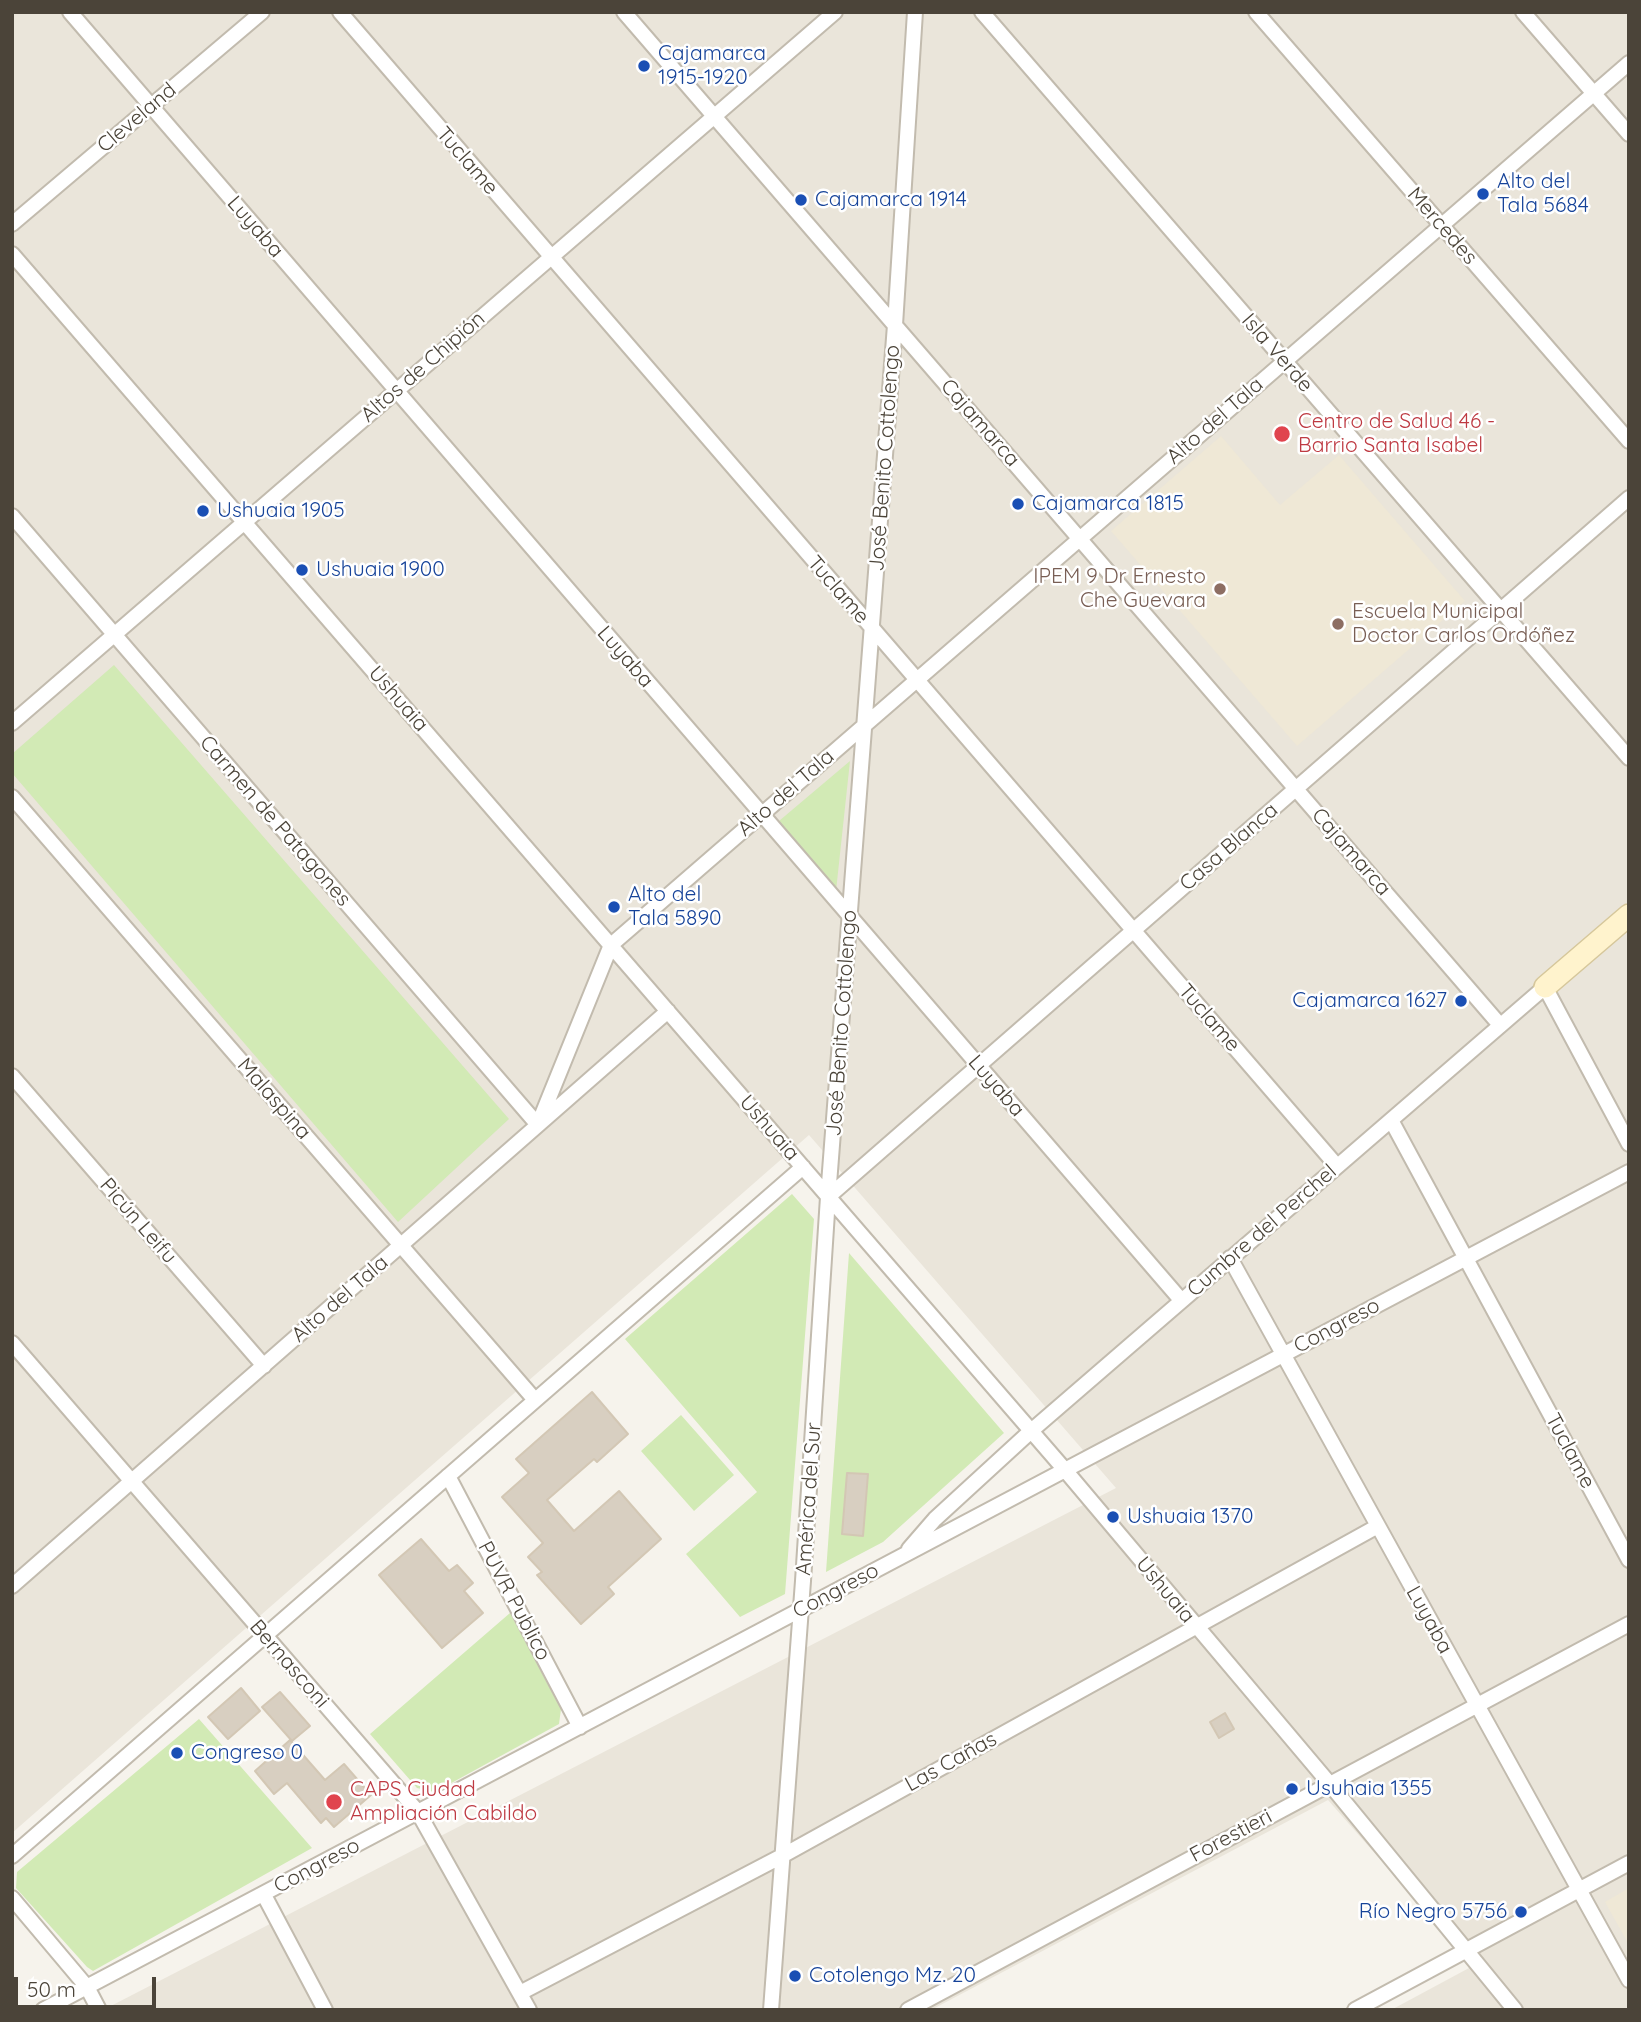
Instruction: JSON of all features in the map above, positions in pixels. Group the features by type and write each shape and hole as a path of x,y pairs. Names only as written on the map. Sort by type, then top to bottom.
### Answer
{"main road":[{"name":"Cumbre del Perchel","path":"1545,987 1629,915"}],"street":[{"name":"Luyaba","path":"70,12 1181,1300"},
{"name":"Cleveland","path":"12,225 262,12"},
{"name":"Tuclame","path":"340,12 1337,1166"},
{"name":"Cajamarca","path":"624,12 1500,1025"},
{"name":"Altos de Chipión","path":"12,723 835,12"},
{"name":"José Benito Cottolengo","path":"828,1197 895,325 915,12"},
{"name":"Isla Verde","path":"982,12 1629,758"},
{"name":"Mercedes","path":"1255,12 1629,441"},
{"path":"1523,12 1629,134"},
{"name":"Alto del Tala","path":"611,945 1629,63"},
{"name":"Ushuaia","path":"12,254 1065,1470 1329,1783 1515,2010"},
{"name":"Casa Blanca","path":"828,1197 1629,498"},
{"name":"Carmen de Patagones","path":"12,516 538,1125"},
{"name":"Malaspina","path":"12,797 535,1400"},
{"path":"538,1125 611,945"},
{"path":"1545,987 1629,1144"},
{"name":"Cumbre del Perchel","path":"903,1555 941,1512 1031,1431 1545,987"},
{"name":"Alto del Tala","path":"12,1586 668,1011"},
{"name":"Picún Leifu","path":"12,1076 264,1366"},
{"name":"Tuclame","path":"1391,1120 1629,1560"},
{"path":"12,1856 803,1167"},
{"name":"Congreso","path":"43,2010 1629,1172"},
{"name":"América del Sur","path":"771,2010 828,1197"},
{"name":"Luyaba","path":"1230,1258 1629,1980"},
{"name":"Bernasconi","path":"12,1343 418,1812 529,2010"},
{"name":"PUVR Publico","path":"448,1476 580,1727"},
{"name":"Las Cañas","path":"520,1993 782,1856 1378,1526"},
{"name":"Forestieri","path":"911,2009 1629,1624"},
{"path":"1354,2010 1629,1863"},
{"path":"264,1895 325,2010"},
{"path":"12,1898 87,1987 99,2010"}],"shaded area":[{"path":"12,12 1629,12 1629,2010 1391,2010 1469,1968 1449,1938 1328,1800 931,2010 103,2010 1116,1488 809,1135 12,1833"},
{"path":"1221,436 1280,505 1339,455 1465,601 1297,746 1111,531"},
{"path":"1629,1888 1629,1945 1605,1902"}],"green space":[{"path":"114,665 509,1119 398,1222 12,773 12,754"},
{"path":"850,761 836,891 779,821"},
{"path":"792,1194 814,1219 785,1594 740,1617 686,1554 757,1492 625,1339"},
{"path":"849,1253 1004,1433 883,1542 826,1572"},
{"path":"681,1415 734,1475 694,1511 641,1451"},
{"path":"510,1613 561,1709 559,1724 435,1792 417,1788 370,1734"},
{"path":"199,1719 312,1848 93,1971 16,1888 17,1872"}],"building":[{"path":"592,1392 628,1434 597,1462 594,1459 547,1500 574,1531 619,1491 661,1539 608,1587 614,1594 581,1624 537,1575 542,1572 528,1557 543,1543 502,1497 529,1473 516,1459"},
{"path":"847,1473 868,1474 863,1536 842,1534"},
{"path":"421,1539 449,1571 457,1565 473,1583 464,1591 483,1613 442,1648 379,1575"},
{"path":"241,1688 260,1711 228,1739 208,1717"},
{"path":"280,1692 310,1726 292,1741 262,1707"},
{"path":"1225,1713 1234,1729 1219,1738 1210,1722"},
{"path":"290,1740 325,1780 344,1764 371,1795 334,1827 326,1818 321,1823 287,1783 274,1794 255,1771"}],"place":[{"name":"Cajamarca 1915-1920","path":"644,66"},
{"name":"Alto del Tala 5684","path":"1483,194"},
{"name":"Cajamarca 1914","path":"801,200"},
{"name":"Centro de Salud 46 - Barrio Santa Isabel","path":"1282,434"},
{"name":"Cajamarca 1815","path":"1018,504"},
{"name":"Ushuaia 1905","path":"203,511"},
{"name":"Ushuaia 1900","path":"302,570"},
{"name":"IPEM 9 Dr Ernesto Che Guevara","path":"1220,589"},
{"name":"Escuela Municipal Doctor Carlos Ordóñez","path":"1338,624"},
{"name":"Alto del Tala 5890","path":"614,907"},
{"name":"Cajamarca 1627","path":"1461,1001"},
{"name":"Ushuaia 1370","path":"1113,1517"},
{"name":"Congreso 0","path":"177,1753"},
{"name":"Usuhaia 1355","path":"1292,1789"},
{"name":"CAPS Ciudad Ampliación Cabildo","path":"334,1802"},
{"name":"Río Negro 5756","path":"1521,1912"},
{"name":"Cotolengo Mz. 20","path":"795,1976"}]}
